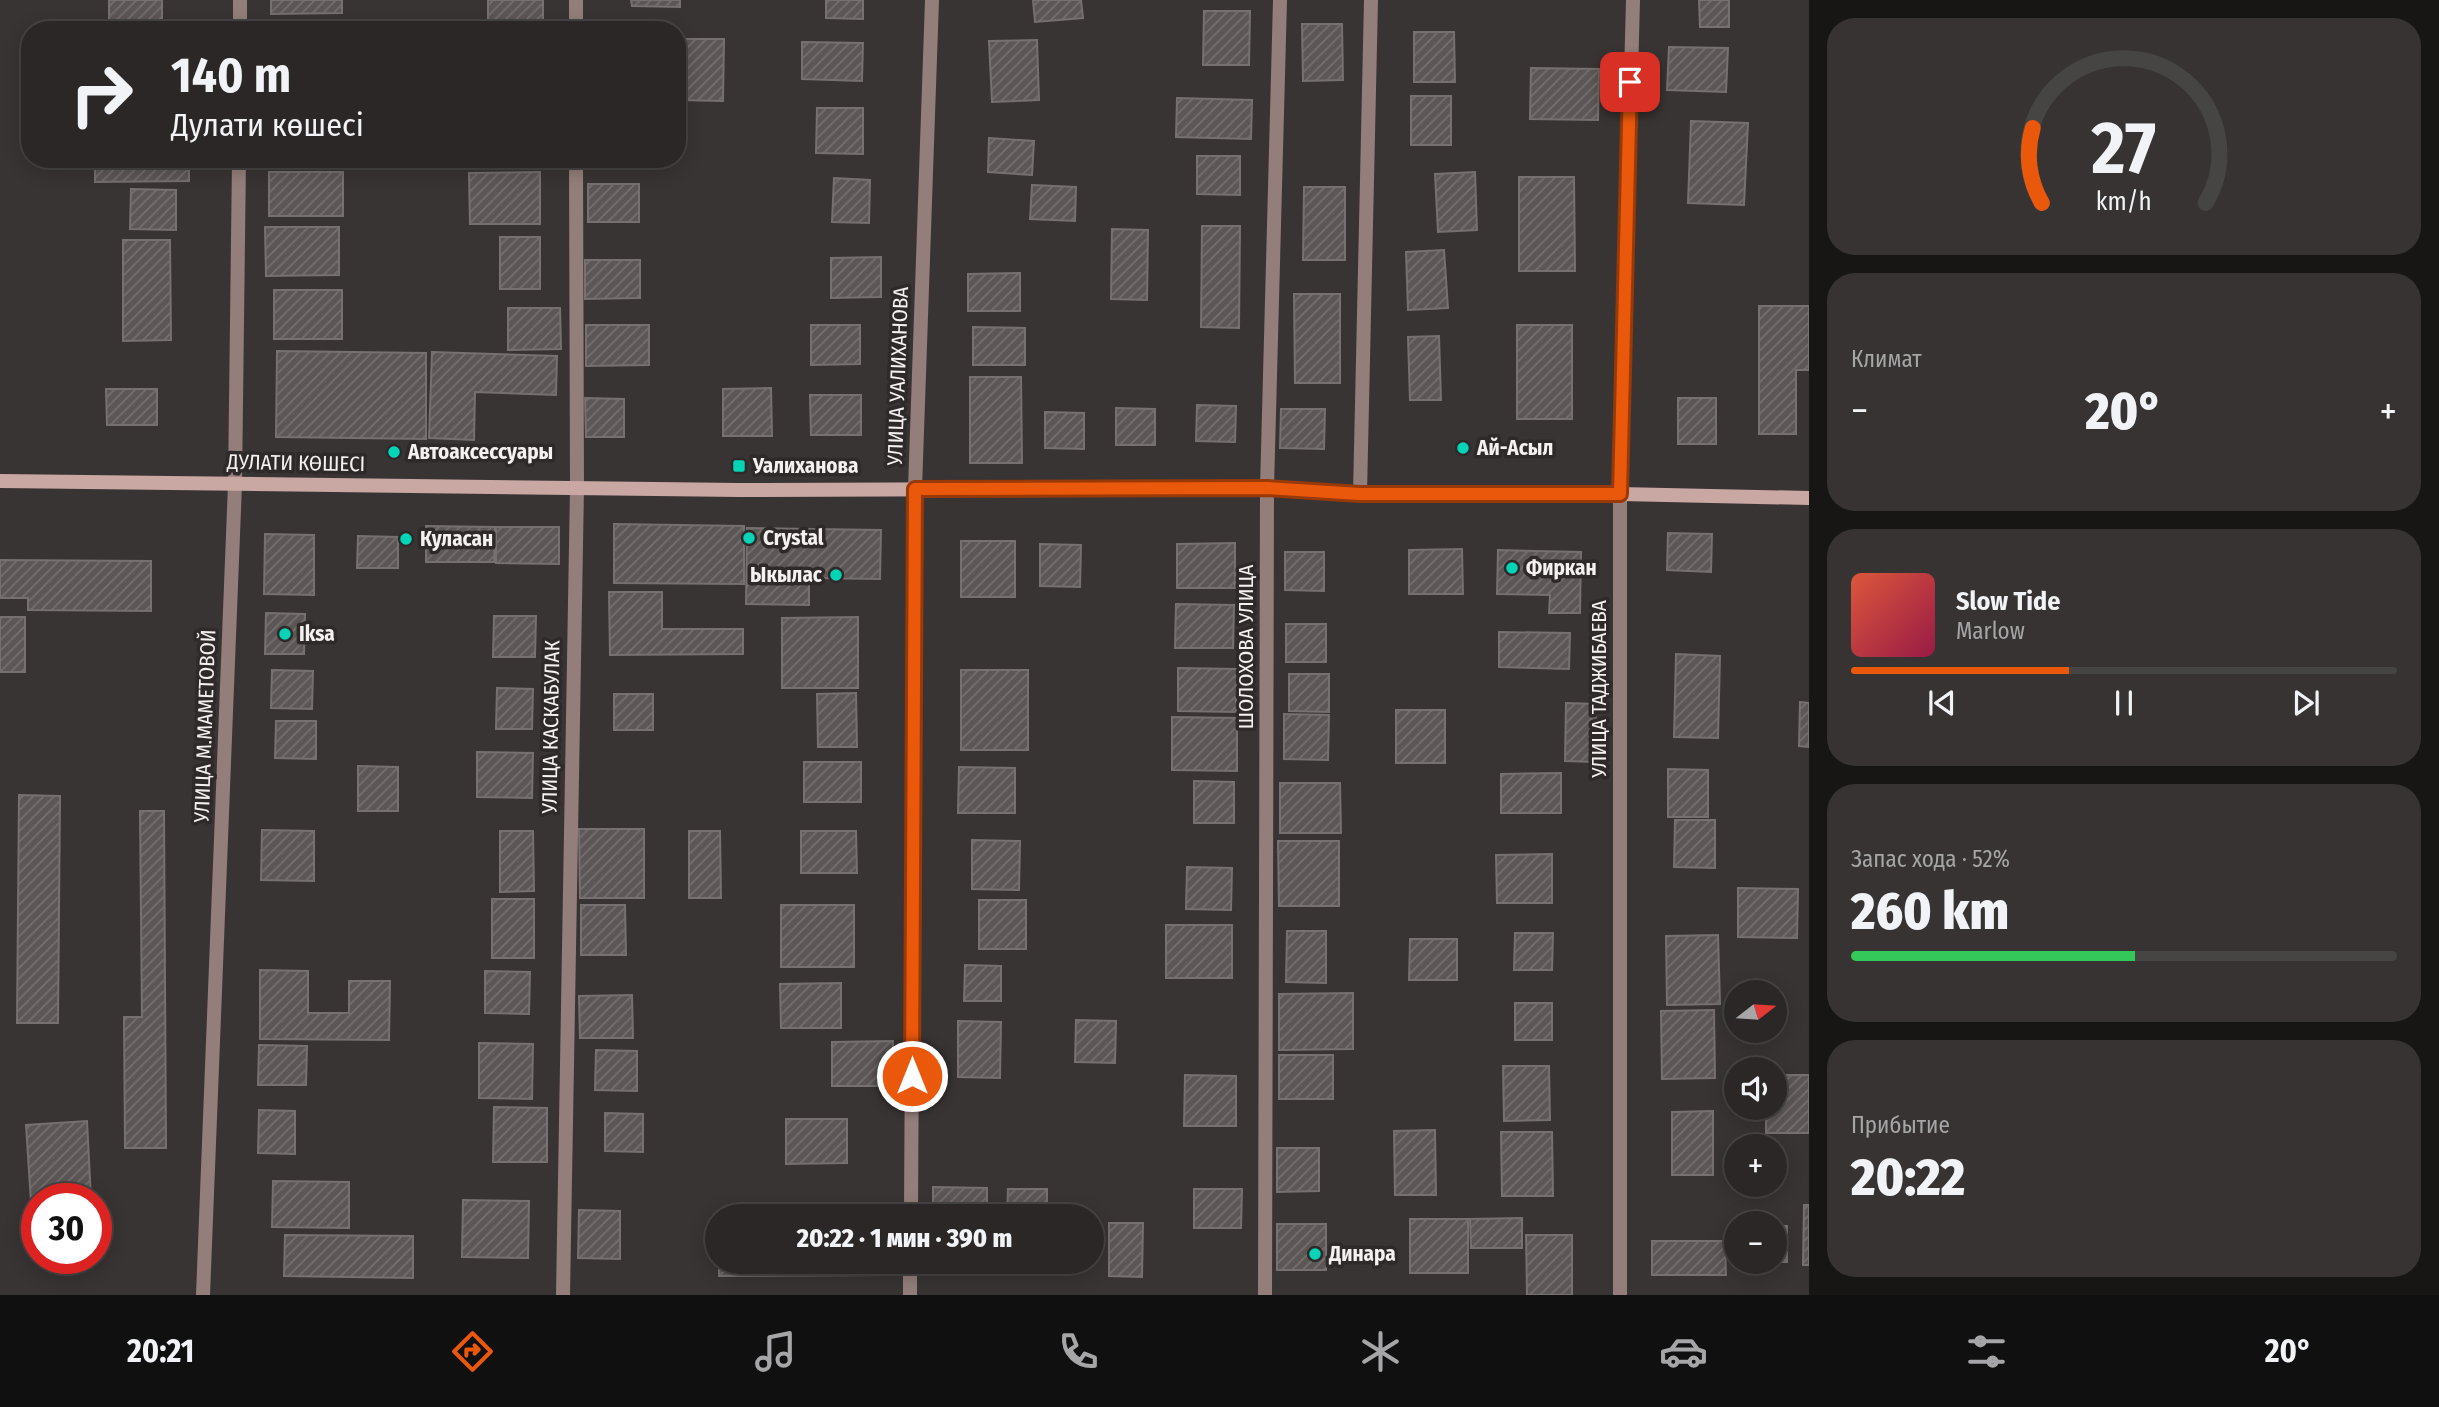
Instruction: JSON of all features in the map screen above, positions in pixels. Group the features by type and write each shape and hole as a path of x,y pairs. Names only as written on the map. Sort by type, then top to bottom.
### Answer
{"main road":[{"name":"ДУЛАТИ КӨШЕСІ","path":"0,481 577,488 1267,488 1360,494 1620,494 1809,498"}],"street":[{"path":"240,0 240,21"},
{"path":"576,0 576,21"},
{"name":"УЛИЦА УАЛИХАНОВА","path":"911,1204 915,489 932,0"},
{"name":"ШОЛОХОВА УЛИЦА","path":"1265,1295 1267,488 1280,0"},
{"path":"1360,494 1371,0"},
{"name":"УЛИЦА ТАДЖИБАЕВА","path":"1620,1295 1620,494 1633,0"},
{"name":"УЛИЦА М.МАМЕТОВОЙ","path":"203,1295 235,484 239,168"},
{"name":"УЛИЦА КАСКАБУЛАК","path":"563,1295 577,488 576,168"},
{"path":"910,1274 910,1295"}],"building":[{"path":"109,0 162,0 162,21 109,21"},
{"path":"271,0 342,0 342,13 271,14"},
{"path":"488,0 543,0 543,21 488,21"},
{"path":"631,0 680,0 680,7 632,6"},
{"path":"826,0 863,0 863,19 826,18"},
{"path":"1033,0 1081,0 1083,18 1035,22"},
{"path":"1699,0 1729,0 1729,27 1700,27"},
{"path":"1204,11 1250,11 1249,65 1203,65"},
{"path":"1302,24 1342,24 1343,80 1303,81"},
{"path":"1414,32 1454,32 1455,82 1414,82"},
{"path":"686,39 724,39 723,101 686,100"},
{"path":"1037,40 1039,100 992,102 989,41"},
{"path":"802,42 863,43 862,81 802,79"},
{"path":"1669,47 1728,48 1726,92 1667,90"},
{"path":"1531,68 1599,69 1598,120 1530,119"},
{"path":"1411,96 1451,96 1451,145 1411,145"},
{"path":"1177,98 1252,100 1251,139 1176,137"},
{"path":"817,108 863,108 863,154 816,153"},
{"path":"1691,121 1748,123 1744,205 1688,203"},
{"path":"989,138 1034,141 1032,175 988,172"},
{"path":"1197,156 1240,156 1240,195 1197,194"},
{"path":"95,168 189,168 189,181 95,182"},
{"path":"269,172 343,172 343,216 269,216"},
{"path":"540,172 540,224 470,224 469,173"},
{"path":"1475,172 1477,230 1438,232 1435,174"},
{"path":"1519,177 1574,177 1575,271 1519,271"},
{"path":"834,178 870,180 869,223 832,222"},
{"path":"588,184 639,184 639,222 588,222"},
{"path":"1032,185 1076,187 1075,221 1030,219"},
{"path":"1304,187 1345,187 1345,260 1303,260"},
{"path":"131,189 176,190 176,230 130,229"},
{"path":"1202,226 1240,226 1239,328 1201,327"},
{"path":"265,227 339,227 339,275 266,276"},
{"path":"1112,229 1148,230 1147,300 1111,299"},
{"path":"500,237 540,237 540,289 500,289"},
{"path":"123,240 170,240 171,340 123,341"},
{"path":"1444,250 1448,308 1408,310 1406,252"},
{"path":"881,257 881,297 831,298 831,258"},
{"path":"585,260 640,260 640,298 585,299"},
{"path":"1020,273 1020,311 968,311 968,274"},
{"path":"274,290 342,290 342,339 274,339"},
{"path":"1294,294 1340,294 1340,383 1295,383"},
{"path":"1759,306 1809,306 1809,370 1796,370 1796,434 1759,434"},
{"path":"508,308 560,308 561,349 508,350"},
{"path":"586,325 649,325 649,365 586,366"},
{"path":"811,325 860,325 860,364 811,365"},
{"path":"1517,325 1572,325 1572,419 1517,419"},
{"path":"973,327 1025,328 1025,365 973,365"},
{"path":"1439,336 1441,400 1410,400 1408,337"},
{"path":"277,351 426,353 426,439 276,437"},
{"path":"432,352 557,356 556,395 475,392 474,440 429,438"},
{"path":"970,377 1021,377 1022,463 970,463"},
{"path":"771,388 772,436 723,436 723,389"},
{"path":"106,389 157,389 157,425 107,425"},
{"path":"810,395 861,395 861,435 811,435"},
{"path":"585,398 624,399 624,437 586,437"},
{"path":"1678,398 1716,398 1716,444 1678,444"},
{"path":"1197,405 1236,406 1235,442 1196,441"},
{"path":"1116,408 1155,409 1155,445 1116,445"},
{"path":"1281,409 1325,409 1324,449 1280,448"},
{"path":"1045,412 1084,413 1084,449 1045,448"},
{"path":"614,524 744,526 744,584 614,583"},
{"path":"426,526 495,527 494,562 426,562"},
{"path":"496,527 559,527 559,564 496,563"},
{"path":"747,528 881,530 880,579 809,578 809,605 746,604"},
{"path":"1668,533 1712,534 1711,572 1667,570"},
{"path":"265,534 314,535 314,595 264,594"},
{"path":"358,536 398,537 398,568 357,568"},
{"path":"961,541 1015,541 1015,597 961,597"},
{"path":"1235,543 1235,588 1177,588 1177,544"},
{"path":"1040,544 1081,545 1080,587 1040,586"},
{"path":"1462,549 1463,594 1409,594 1409,550"},
{"path":"1498,550 1581,552 1580,613 1549,613 1550,595 1497,594"},
{"path":"1285,552 1324,552 1324,591 1285,590"},
{"path":"0,560 151,561 151,611 28,610 28,598 0,598"},
{"path":"609,592 662,592 662,629 743,629 743,654 610,655"},
{"path":"1176,604 1234,605 1233,648 1175,648"},
{"path":"266,613 305,614 304,654 265,654"},
{"path":"494,616 536,616 535,657 493,657"},
{"path":"0,617 25,617 25,672 0,672"},
{"path":"858,617 858,688 782,688 782,618"},
{"path":"1286,624 1326,624 1326,662 1286,662"},
{"path":"1499,632 1570,633 1569,669 1499,667"},
{"path":"1676,654 1720,656 1718,738 1674,737"},
{"path":"1178,668 1236,669 1236,712 1178,711"},
{"path":"272,670 313,671 312,709 271,708"},
{"path":"961,670 1028,670 1028,750 961,750"},
{"path":"1289,674 1329,674 1329,712 1289,711"},
{"path":"497,688 533,689 532,729 496,729"},
{"path":"856,693 857,747 818,747 817,694"},
{"path":"614,694 653,694 653,730 614,730"},
{"path":"1800,702 1809,703 1809,747 1799,746"},
{"path":"1566,703 1596,704 1595,762 1565,761"},
{"path":"1396,710 1445,710 1445,763 1396,763"},
{"path":"1284,714 1329,715 1328,760 1284,759"},
{"path":"1172,717 1237,718 1237,771 1172,770"},
{"path":"276,721 316,721 316,759 275,758"},
{"path":"477,752 533,753 532,798 477,797"},
{"path":"804,762 861,762 861,802 804,802"},
{"path":"358,766 398,767 398,811 358,811"},
{"path":"959,767 1015,768 1015,813 958,813"},
{"path":"1668,769 1708,770 1708,817 1668,817"},
{"path":"1561,773 1561,813 1501,813 1501,774"},
{"path":"1194,781 1234,782 1234,823 1194,823"},
{"path":"1280,783 1340,783 1341,833 1280,833"},
{"path":"19,795 60,796 58,1023 17,1023"},
{"path":"140,811 164,811 166,1148 125,1148 124,1017 142,1017"},
{"path":"1675,820 1715,820 1715,868 1674,867"},
{"path":"579,829 644,829 644,898 580,898"},
{"path":"262,830 314,831 314,881 261,880"},
{"path":"500,831 533,831 534,891 500,892"},
{"path":"689,831 720,831 721,898 689,898"},
{"path":"801,831 856,831 857,873 801,873"},
{"path":"972,840 1020,841 1019,890 972,889"},
{"path":"1278,841 1339,841 1339,906 1279,906"},
{"path":"1552,854 1552,903 1497,903 1496,855"},
{"path":"1187,867 1232,868 1231,910 1186,909"},
{"path":"1738,888 1798,889 1797,938 1738,937"},
{"path":"492,899 534,899 534,958 492,958"},
{"path":"979,900 1026,900 1026,949 979,949"},
{"path":"581,905 625,905 626,955 581,955"},
{"path":"781,905 854,905 854,967 781,967"},
{"path":"1166,925 1232,925 1232,978 1166,978"},
{"path":"1287,931 1326,931 1326,983 1286,982"},
{"path":"1515,933 1553,933 1552,970 1514,970"},
{"path":"1718,935 1720,1004 1667,1005 1666,936"},
{"path":"1410,939 1457,939 1457,980 1409,980"},
{"path":"965,965 1001,966 1001,1001 964,1001"},
{"path":"260,970 308,971 308,1013 349,1013 349,981 390,981 389,1040 260,1039"},
{"path":"485,971 530,972 529,1014 485,1013"},
{"path":"841,983 841,1028 781,1028 780,984"},
{"path":"1353,993 1353,1049 1279,1050 1279,994"},
{"path":"632,995 633,1038 580,1038 579,996"},
{"path":"1515,1003 1552,1003 1552,1040 1515,1040"},
{"path":"1714,1010 1715,1078 1662,1079 1661,1011"},
{"path":"1076,1020 1116,1021 1115,1063 1075,1062"},
{"path":"958,1021 1001,1022 1000,1078 958,1077"},
{"path":"893,1041 894,1086 832,1086 832,1042"},
{"path":"479,1043 533,1044 532,1099 479,1098"},
{"path":"259,1045 307,1046 306,1085 258,1085"},
{"path":"596,1050 637,1051 637,1091 595,1090"},
{"path":"1279,1055 1333,1055 1333,1099 1279,1099"},
{"path":"1503,1066 1549,1066 1550,1120 1504,1121"},
{"path":"1185,1075 1236,1076 1236,1126 1184,1126"},
{"path":"1787,1075 1809,1075 1809,1133 1766,1133 1766,1120 1787,1120"},
{"path":"494,1107 547,1108 547,1162 493,1162"},
{"path":"259,1110 295,1111 295,1154 258,1153"},
{"path":"1713,1111 1713,1175 1672,1175 1672,1112"},
{"path":"605,1113 643,1114 643,1152 605,1151"},
{"path":"786,1119 847,1119 847,1163 786,1164"},
{"path":"87,1121 90,1183 30,1183 26,1125"},
{"path":"1435,1130 1436,1195 1395,1195 1394,1131"},
{"path":"1501,1132 1552,1132 1553,1196 1502,1196"},
{"path":"1277,1148 1319,1148 1319,1191 1277,1192"},
{"path":"273,1181 349,1182 349,1228 272,1227"},
{"path":"933,1187 987,1188 987,1204 933,1204"},
{"path":"1008,1189 1047,1189 1047,1204 1007,1204"},
{"path":"1194,1189 1242,1189 1241,1228 1194,1228"},
{"path":"463,1200 529,1201 528,1258 462,1257"},
{"path":"1804,1205 1809,1205 1809,1265 1803,1265"},
{"path":"579,1210 620,1211 620,1259 578,1258"},
{"path":"1522,1218 1522,1248 1471,1248 1470,1219"},
{"path":"1410,1219 1468,1219 1468,1273 1410,1273"},
{"path":"1109,1223 1143,1223 1142,1277 1109,1276"},
{"path":"1277,1224 1326,1224 1326,1270 1277,1270"},
{"path":"285,1235 413,1236 413,1278 284,1276"},
{"path":"1526,1235 1572,1235 1572,1295 1527,1295"},
{"path":"1652,1241 1724,1241 1726,1275 1652,1275"},
{"path":"719,1274 885,1274 885,1275"}],"place":[{"name":"Ай-Асыл","path":"1463,448"},
{"name":"Автоаксессуары","path":"394,452"},
{"name":"Уалиханова","path":"739,466"},
{"name":"Crystal","path":"749,538"},
{"name":"Куласан","path":"406,539"},
{"name":"Фиркан","path":"1512,568"},
{"name":"Ыкылас","path":"836,575"},
{"name":"Iksa","path":"285,634"},
{"name":"Динара","path":"1315,1254"}],"route":[{"path":"912,1076 915,489 1267,488 1360,494 1620,494 1630,82"}]}
